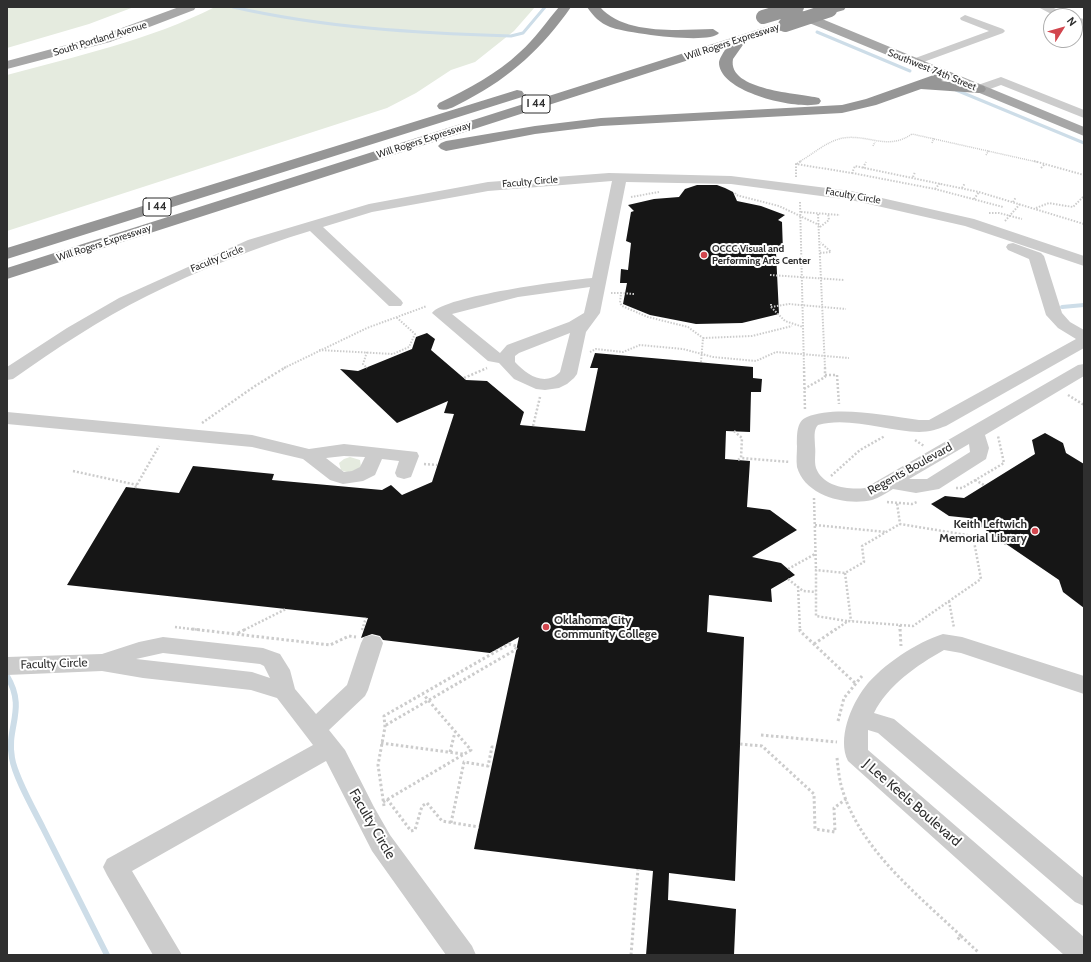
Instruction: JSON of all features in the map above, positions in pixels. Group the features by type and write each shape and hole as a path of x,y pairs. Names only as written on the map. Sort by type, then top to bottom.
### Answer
{"highway":[{"path":"307,161 438,109 483,86 503,74 526,54 565,7"},
{"name":"Will Rogers Expressway","path":"593,7 596,13 607,20 635,30 665,33 719,31 668,47"},
{"name":"Will Rogers Expressway","path":"750,22 797,7"},
{"name":"Will Rogers Expressway","path":"7,274 835,9"},
{"path":"741,39 728,55 726,61 726,66 732,76 752,88 788,98 825,102 852,100 940,74"},
{"path":"331,170 409,155 484,138 568,125 647,118 842,109 871,102 913,87 940,74"},
{"path":"913,87 945,85 979,89"},
{"name":"Will Rogers Expressway","path":"7,254 533,90"}],"main road":[{"name":"South Portland Avenue","path":"7,57 93,34 168,7"},
{"name":"South Portland Avenue","path":"7,65 105,39 190,7"},
{"name":"Southwest 74th Street","path":"781,7 940,74 1084,132"}],"street":[{"path":"914,62 999,31 965,18"},
{"path":"979,89 1001,81 1084,114"},
{"path":"506,359 510,366 532,383 549,385 561,381 568,374 578,332 590,316 620,177"},
{"name":"Faculty Circle","path":"7,375 77,328 142,292 234,251 312,224 393,203 472,188 544,180 667,177 733,180 820,190 885,202 956,219 1027,240 1084,261"},
{"path":"820,190 820,197 827,202 855,205 917,219 990,239 1034,255 1039,263 1054,315 1064,325 1084,337"},
{"path":"312,224 395,310"},
{"path":"506,359 494,357 440,313 476,302 513,294 565,285 598,282"},
{"path":"506,359 507,355 513,349 575,325 590,316"},
{"name":"Regents Boulevard","path":"1065,385 975,433 980,448 979,455 932,485 916,487 890,482 870,494 854,496 832,491 821,485 811,476 807,468 806,432 807,426 812,421 830,417 919,426 930,425 1084,340"},
{"path":"1042,364 1065,385 1084,388"},
{"path":"1065,385 1084,369"},
{"path":"7,418 252,441 309,455 344,450 410,456 404,473"},
{"path":"309,455 337,476 350,478 368,472 376,452"},
{"path":"1084,685 962,646 944,642 937,644 908,663 886,680 873,693 860,718 886,726 1084,894"},
{"path":"168,955 116,867 322,738 357,690 372,643"},
{"name":"Faculty Circle","path":"7,666 102,662 143,669 252,681 285,692 337,757 362,811 381,843 462,955"},
{"name":"J Lee Keels Boulevard","path":"860,718 856,731 856,754 1084,955"}],"path":[{"path":"796,164 841,138 856,138 874,142 900,141 912,134 989,150 1084,175"},
{"path":"932,143 934,138"},
{"path":"873,146 874,142"},
{"path":"986,154 989,150"},
{"path":"863,168 866,162"},
{"path":"796,164 892,180 1003,207"},
{"path":"796,164 796,183"},
{"path":"1041,168 1045,164"},
{"path":"852,173 855,166 940,183 1036,208 1084,224"},
{"path":"912,177 915,172"},
{"path":"892,180 896,174"},
{"path":"935,190 940,183"},
{"path":"962,188 965,183"},
{"path":"626,198 666,191"},
{"path":"734,192 736,195 761,199 801,213 840,215"},
{"path":"974,199 979,192"},
{"path":"1036,208 1040,205 1054,203 1073,207 1084,196"},
{"path":"1013,202 1016,197"},
{"path":"800,200 805,413"},
{"path":"1005,221 1020,204"},
{"path":"801,213 819,226"},
{"path":"989,213 999,213 1022,219"},
{"path":"804,389 826,377 818,214"},
{"path":"819,226 829,220 828,214"},
{"path":"820,243 831,252 820,253"},
{"path":"770,275 844,280"},
{"path":"634,294 621,293 620,303 622,306 648,318 688,327 703,338 752,336 792,326 803,327"},
{"path":"792,326 776,314 771,305 789,304 846,309"},
{"path":"198,426 258,383 317,350 395,310 432,305"},
{"path":"317,350 393,354 409,347 415,334 395,310"},
{"path":"701,362 703,338"},
{"path":"589,353 596,349 623,352 640,345 683,349 713,357 756,361 776,352 849,358"},
{"path":"367,352 363,364 367,368"},
{"path":"464,378 488,367"},
{"path":"825,375 837,375 839,407"},
{"path":"1065,385 1084,405"},
{"path":"533,426 541,392"},
{"path":"734,431 742,438 741,458"},
{"path":"827,480 860,450 891,433"},
{"path":"73,471 136,487 160,446"},
{"path":"738,460 741,458 792,462"},
{"path":"975,480 984,486"},
{"path":"814,491 816,616 849,621 913,626 981,579 973,536"},
{"path":"896,503 900,524"},
{"path":"816,570 846,573 864,562 862,546 900,524 973,536 1006,544"},
{"path":"815,525 886,532"},
{"path":"788,569 815,554"},
{"path":"846,573 849,621"},
{"path":"788,579 803,591 816,592"},
{"path":"798,586 800,632 855,683"},
{"path":"949,601 955,634"},
{"path":"237,634 286,609"},
{"path":"175,627 330,645 349,636 360,637 366,618"},
{"path":"814,644 849,621"},
{"path":"384,808 379,783 378,758 386,725 384,716 509,644 517,646 515,650 386,725"},
{"path":"383,802 471,750 423,694"},
{"path":"450,752 455,732"},
{"path":"761,735 837,742"},
{"path":"381,743 464,754"},
{"path":"740,744 762,746 814,794 815,829 834,832 834,808 846,799"},
{"path":"451,823 464,762 488,766 492,747 496,747"},
{"path":"387,799 411,831 415,830 422,806 428,803 442,822 478,827"},
{"path":"630,955 638,869"},
{"path":"961,936 978,952"}],"shaded area":[{"path":"7,7 134,7 89,24 7,48"},
{"path":"215,7 535,7 514,31 475,62 451,70 416,93 387,108 7,231 7,75 139,38 190,19"},
{"path":"350,457 360,460 361,467 351,472 341,470 339,463"}],"building":[{"name":"OCCC Visual and Performing Arts Center","path":"697,185 717,185 733,192 737,201 761,206 785,215 778,220 782,222 783,252 776,253 779,314 742,323 696,324 650,315 623,304 627,283 620,283 621,269 628,270 631,243 626,241 631,212 634,211 628,205 654,199 679,197 685,189"},
{"name":"Oklahoma City Community College","path":"427,333 435,339 431,350 466,380 487,381 524,412 520,425 585,431 598,368 590,368 595,353 753,367 753,378 762,379 761,392 751,392 750,432 726,431 725,459 750,461 747,507 770,510 797,530 752,557 781,563 795,575 771,589 772,602 709,595 707,632 744,637 735,881 669,873 668,900 736,909 734,955 646,955 653,871 474,849 519,637 490,653 383,640 380,636 372,634 361,638 368,618 67,585 126,487 179,493 193,466 274,474 272,480 382,490 391,485 402,495 432,482 454,414 444,413 448,401 397,423 340,369 358,371 412,349 416,337"},
{"name":"Keith Leftwich Memorial Library","path":"1045,433 1063,443 1066,453 1084,464 1084,608 1063,592 1059,580 968,518 949,516 931,504 945,496 964,498 1035,454 1032,440"}],"waterway":[{"path":"233,7 337,25 406,31 511,36 523,33 545,7"},
{"path":"817,32 910,71"},
{"path":"956,90 1084,143"},
{"path":"1062,307 1084,305"},
{"path":"7,676 13,688 16,708 11,747 14,766 30,803 107,955"}],"place":[{"name":"OCCC Visual and Performing Arts Center","path":"704,255"},
{"name":"Keith Leftwich Memorial Library","path":"1035,531"},
{"name":"Oklahoma City Community College","path":"546,627"}]}
